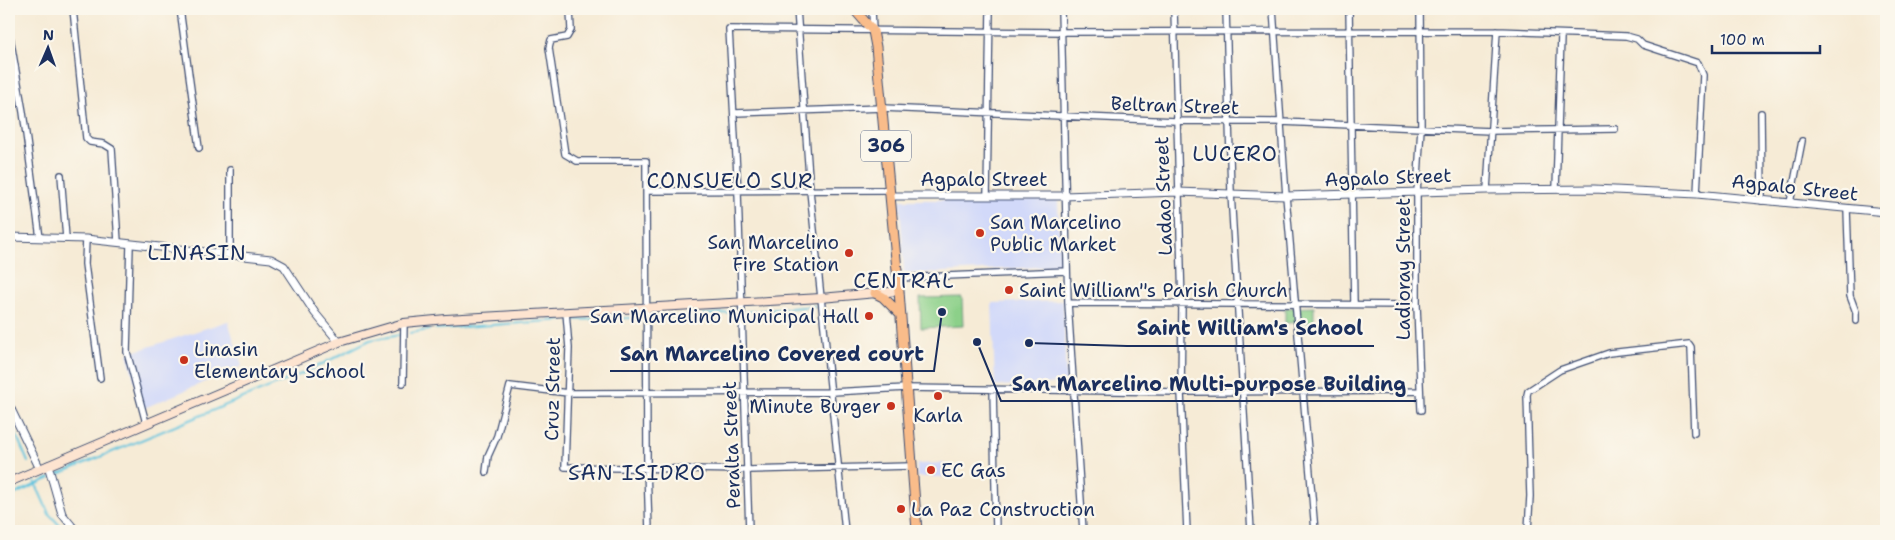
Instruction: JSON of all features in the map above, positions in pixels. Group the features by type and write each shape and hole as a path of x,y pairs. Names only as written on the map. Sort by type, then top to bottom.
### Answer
{"main road":[{"path":"854,9 873,30"},
{"name":"306","path":"873,30 883,108 898,278 917,531"},
{"path":"9,482 46,469 146,423 340,342 404,323 821,298 899,291"},
{"path":"875,293 883,297 900,314"}],"street":[{"path":"73,9 86,138 90,142 104,144 112,149 118,242"},
{"path":"180,9 199,148"},
{"path":"570,9 571,30 566,37 551,40 549,48 565,154 577,161 646,161 649,531"},
{"path":"797,9 810,191 845,531"},
{"path":"872,9 873,30"},
{"path":"987,196 990,9"},
{"path":"1061,9 1068,303 1083,531"},
{"name":"Ladao Street","path":"1174,9 1182,305 1181,392 1187,531"},
{"path":"1226,9 1231,193 1250,531"},
{"path":"1272,9 1302,392 1315,531"},
{"path":"1350,9 1348,32 1354,304"},
{"name":"Ladioray Street","path":"1420,9 1421,128 1418,193 1417,305 1421,410"},
{"name":"Peralta Street","path":"749,531 735,113 729,29 799,31"},
{"path":"9,31 23,112 40,238"},
{"path":"799,31 1497,31 1561,36 1626,36 1637,39 1643,45 1698,63 1702,76 1697,194"},
{"path":"1487,190 1497,31"},
{"path":"1556,189 1561,36"},
{"name":"Beltran Street","path":"735,113 805,109 883,108 1176,121 1281,122 1491,131 1615,128"},
{"path":"1761,113 1762,201"},
{"path":"1790,203 1802,141"},
{"path":"230,170 230,256"},
{"path":"61,175 66,238"},
{"name":"Agpalo Street","path":"647,191 810,191 987,196 1064,196 1178,192 1286,196 1487,190 1638,190 1886,212"},
{"path":"1846,209 1850,296 1856,312 1856,322"},
{"path":"9,238 86,239 271,259 280,262 316,314 340,342"},
{"path":"86,239 85,264 100,378"},
{"path":"130,245 127,352 146,423"},
{"path":"898,278 1067,271"},
{"path":"1068,303 1417,305"},
{"name":"Cruz Street","path":"566,312 568,393 565,467 647,468"},
{"path":"403,383 404,323"},
{"path":"1528,531 1530,496 1527,395 1528,391 1560,370 1609,353 1688,344 1691,347 1694,433"},
{"path":"486,472 488,456 497,436 510,386 568,393 648,394 832,392 906,388 1181,392 1420,391"},
{"path":"993,389 996,531"},
{"path":"9,406 46,469 62,514 76,531"},
{"path":"647,468 747,470 912,466"}],"shaded area":[{"name":"San Marcelino Public Market","path":"900,200 1058,200 1060,266 904,274"},
{"path":"1063,301 1066,383 995,386 992,303"},
{"name":"Linasin Elementary School","path":"228,321 242,366 142,409 127,354"},
{"name":"EC Gas","path":"944,463 944,477 917,477 917,464"}],"green space":[{"path":"962,297 963,326 921,328 920,298"},
{"path":"1314,307 1314,322 1285,323 1285,308"}],"waterway":[{"path":"745,312 815,306"},
{"path":"702,315 740,312"},
{"path":"568,320 693,316"},
{"path":"436,329 564,320"},
{"path":"410,333 429,330"},
{"path":"54,476 306,372 370,340 401,335"},
{"path":"9,418 28,462"},
{"path":"9,497 50,478"},
{"path":"34,480 49,514 65,531"}],"place":[{"name":"San Marcelino Public Market","path":"980,233"},
{"name":"San Marcelino Fire Station","path":"849,253"},
{"name":"Saint William\"s Parish Church","path":"1009,290"},
{"name":"San Marcelino Covered court","path":"942,312"},
{"name":"San Marcelino Municipal Hall","path":"869,316"},
{"name":"San Marcelino Multi-purpose Building","path":"977,342"},
{"name":"Saint William's School","path":"1029,343"},
{"name":"Linasin Elementary School","path":"184,360"},
{"name":"Karla","path":"938,396"},
{"name":"Minute Burger","path":"891,406"},
{"name":"EC Gas","path":"931,470"},
{"name":"La Paz Construction","path":"901,509"}],"district":[{"name":"LUCERO","path":"1235,154"},
{"name":"CONSUELO SUR","path":"730,181"},
{"name":"LINASIN","path":"197,253"},
{"name":"CENTRAL","path":"904,281"},
{"name":"SAN ISIDRO","path":"637,473"}]}
